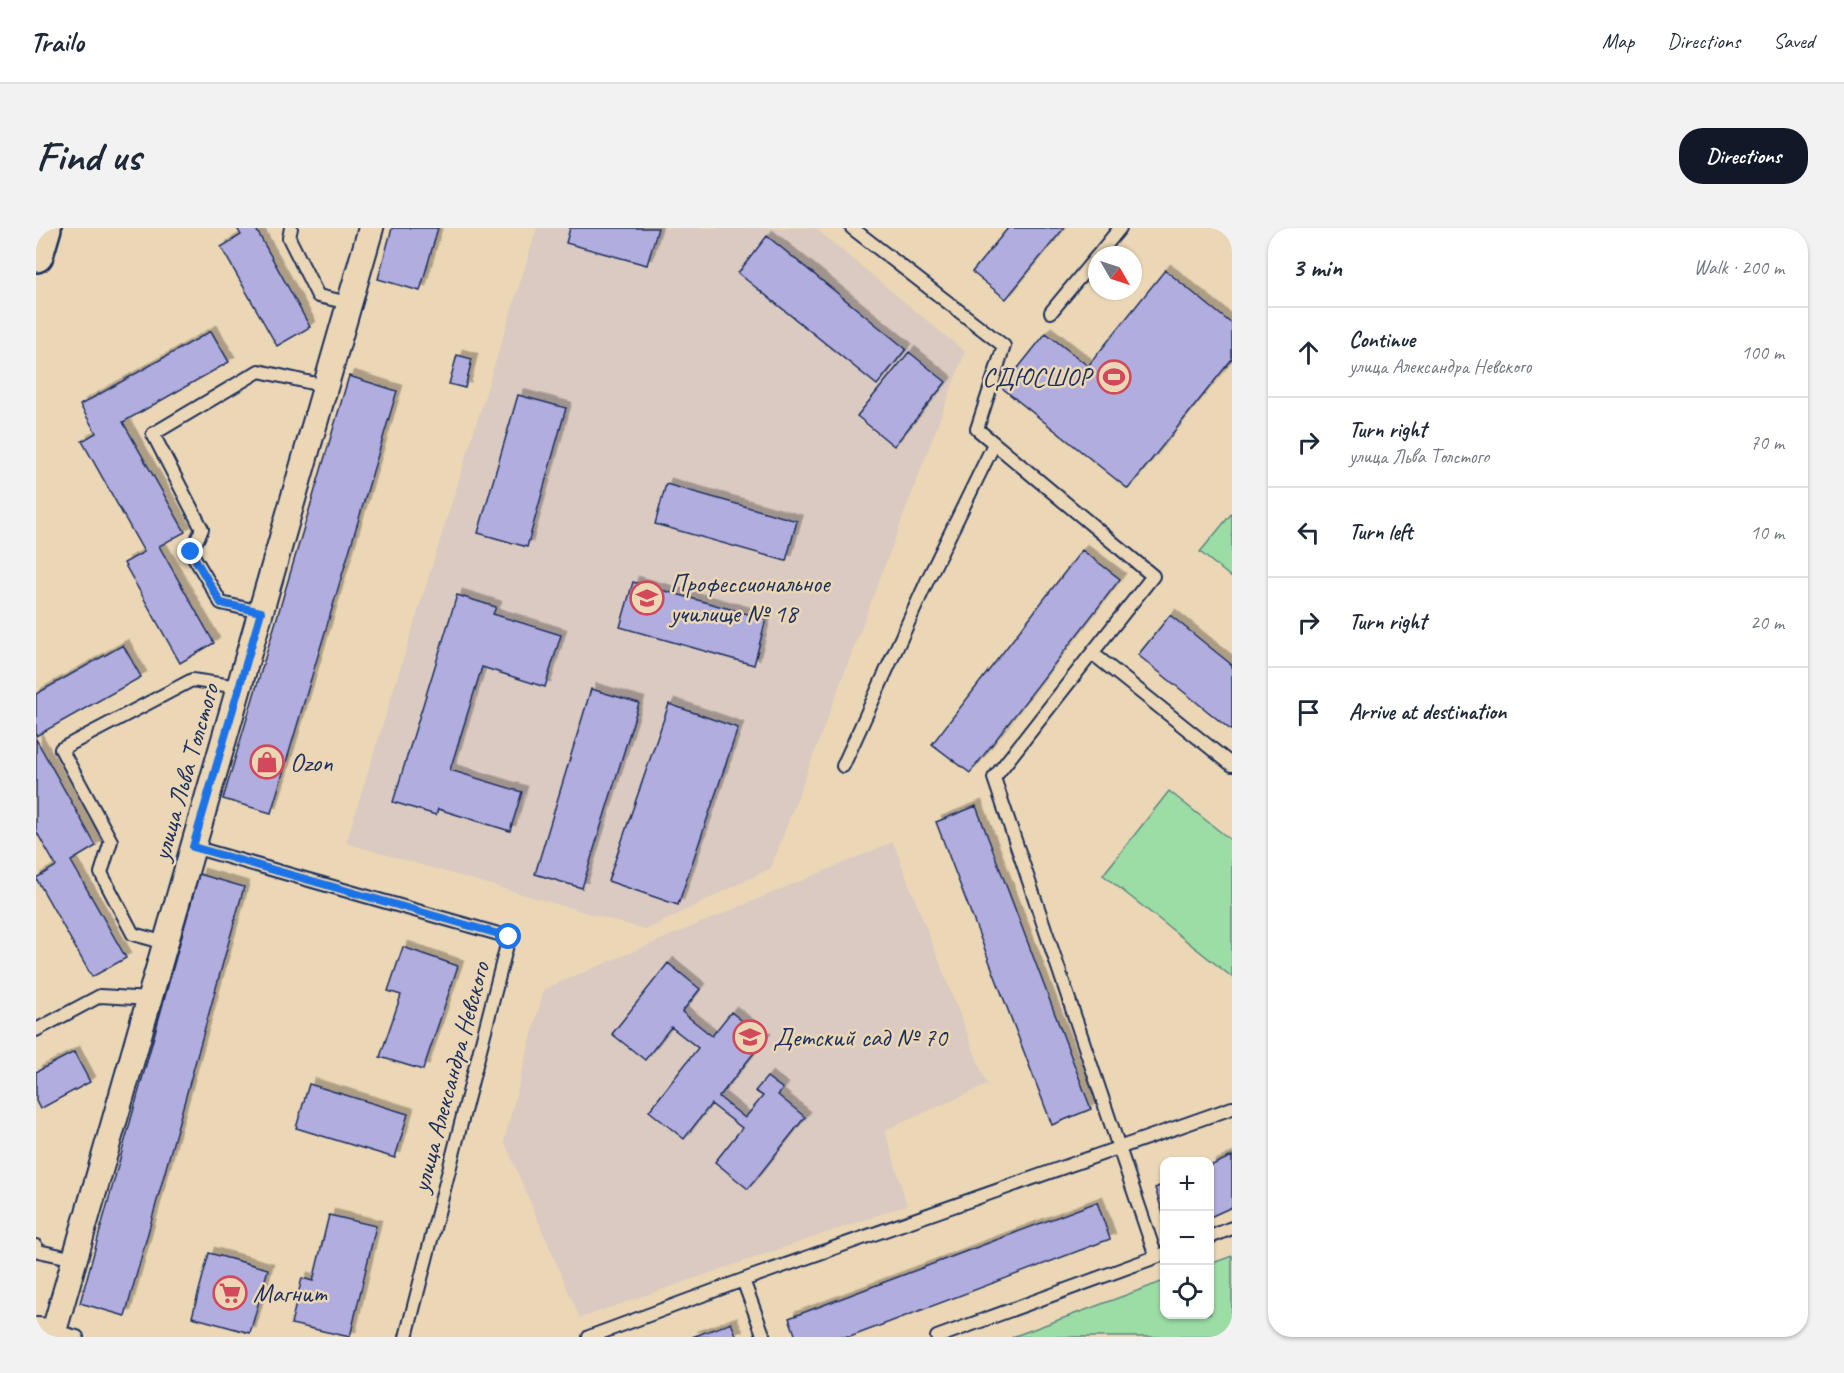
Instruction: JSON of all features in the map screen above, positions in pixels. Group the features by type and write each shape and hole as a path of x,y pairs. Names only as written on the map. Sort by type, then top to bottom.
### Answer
{"main road":[{"path":"36,255 44,228"}],"street":[{"name":"улица Льва Толстого","path":"55,1334 370,228"}],"lane":[{"path":"291,228 289,238 318,296 349,303"},
{"path":"852,228 1004,346 976,429 1153,576 994,778 1119,1148 1160,1255 937,1337"},
{"path":"1105,246 1120,228"},
{"path":"1052,312 1088,267"},
{"path":"261,612 221,603 191,552 202,529 153,434 259,371 326,386"},
{"path":"843,766 933,568 994,444"},
{"path":"1092,653 1232,765"},
{"path":"165,943 133,934 101,873 111,841 61,749 192,680 239,687"},
{"name":"улица Александра Невского","path":"193,847 509,937 406,1337"},
{"path":"36,1030 100,996 150,999"},
{"path":"589,1337 743,1280 1232,1108"},
{"path":"1214,1235 1232,1228"},
{"path":"36,1246 38,1251 75,1259"},
{"path":"743,1280 764,1337"}],"shaded area":[{"name":"Профессиональное училище № 18","path":"537,228 815,228 965,352 771,868 646,930 346,843"},
{"name":"Детский сад № 70","path":"893,842 987,1085 885,1130 907,1205 580,1318 504,1141 544,989"}],"green space":[{"path":"1232,513 1232,578 1200,552"},
{"path":"1169,791 1232,841 1232,977 1103,875"},
{"path":"1232,1256 1232,1337 1012,1337 1160,1282 1160,1319 1214,1319 1214,1263"}],"building":[{"path":"237,228 258,228 256,229 310,327 277,346 221,247 241,235"},
{"path":"392,228 438,228 420,291 378,279"},
{"path":"570,228 658,228 647,265 566,243"},
{"path":"1008,228 1064,228 1006,299 972,272"},
{"path":"767,236 906,349 877,385 738,273"},
{"name":"СДЮСШОР","path":"1165,270 1232,324 1232,359 1128,489 1002,388 1046,333 1088,366"},
{"path":"211,331 229,362 123,422 185,532 159,546 214,643 180,663 124,563 144,552 82,441 96,433 80,405"},
{"path":"909,352 946,382 894,446 857,416"},
{"path":"457,355 472,359 465,388 449,384"},
{"path":"349,376 397,391 271,813 223,799"},
{"path":"518,395 566,408 527,547 478,533"},
{"path":"666,484 797,521 786,561 655,524"},
{"path":"1082,550 1120,579 970,773 932,744"},
{"path":"633,582 766,619 754,665 620,627"},
{"path":"457,595 496,607 493,614 561,635 545,687 482,667 450,770 522,792 510,831 438,809 436,815 393,802"},
{"path":"1170,615 1232,665 1232,731 1138,655"},
{"path":"123,645 141,677 36,736 36,694"},
{"path":"591,689 639,703 582,888 535,874"},
{"path":"669,704 738,728 678,905 608,881"},
{"path":"36,739 96,846 71,861 126,958 92,977 36,878 56,866 36,831"},
{"path":"976,806 1091,1109 1052,1125 936,822"},
{"path":"199,874 244,887 125,1316 80,1303"},
{"path":"403,947 458,966 423,1070 380,1057 401,995 388,991"},
{"path":"668,963 700,989 682,1012 712,1036 731,1012 765,1039 719,1097 745,1118 763,1096 755,1091 767,1077 783,1089 778,1095 805,1117 748,1189 715,1162 742,1128 711,1104 684,1139 649,1111 698,1048 671,1027 645,1060 612,1034"},
{"path":"74,1052 90,1082 40,1109 36,1101 36,1072"},
{"path":"309,1084 408,1114 395,1158 296,1128"},
{"path":"1232,1156 1232,1207 1214,1215 1214,1211 1214,1164"},
{"path":"1160,1186 1160,1204 1155,1188"},
{"path":"1097,1202 1110,1239 850,1337 796,1337 789,1318"},
{"path":"329,1215 376,1226 350,1337 291,1324 302,1278 313,1281"},
{"path":"209,1253 268,1269 250,1333 192,1317"},
{"path":"731,1323 737,1337 692,1337"}],"place":[{"name":"СДЮСШОР","path":"1114,377"},
{"name":"Профессиональное училище № 18","path":"647,598"},
{"name":"Ozon","path":"267,762"},
{"name":"Детский сад № 70","path":"750,1037"},
{"name":"Магнит","path":"230,1293"}],"route":[{"path":"191,552 221,603 261,612 193,847 509,937"}]}
